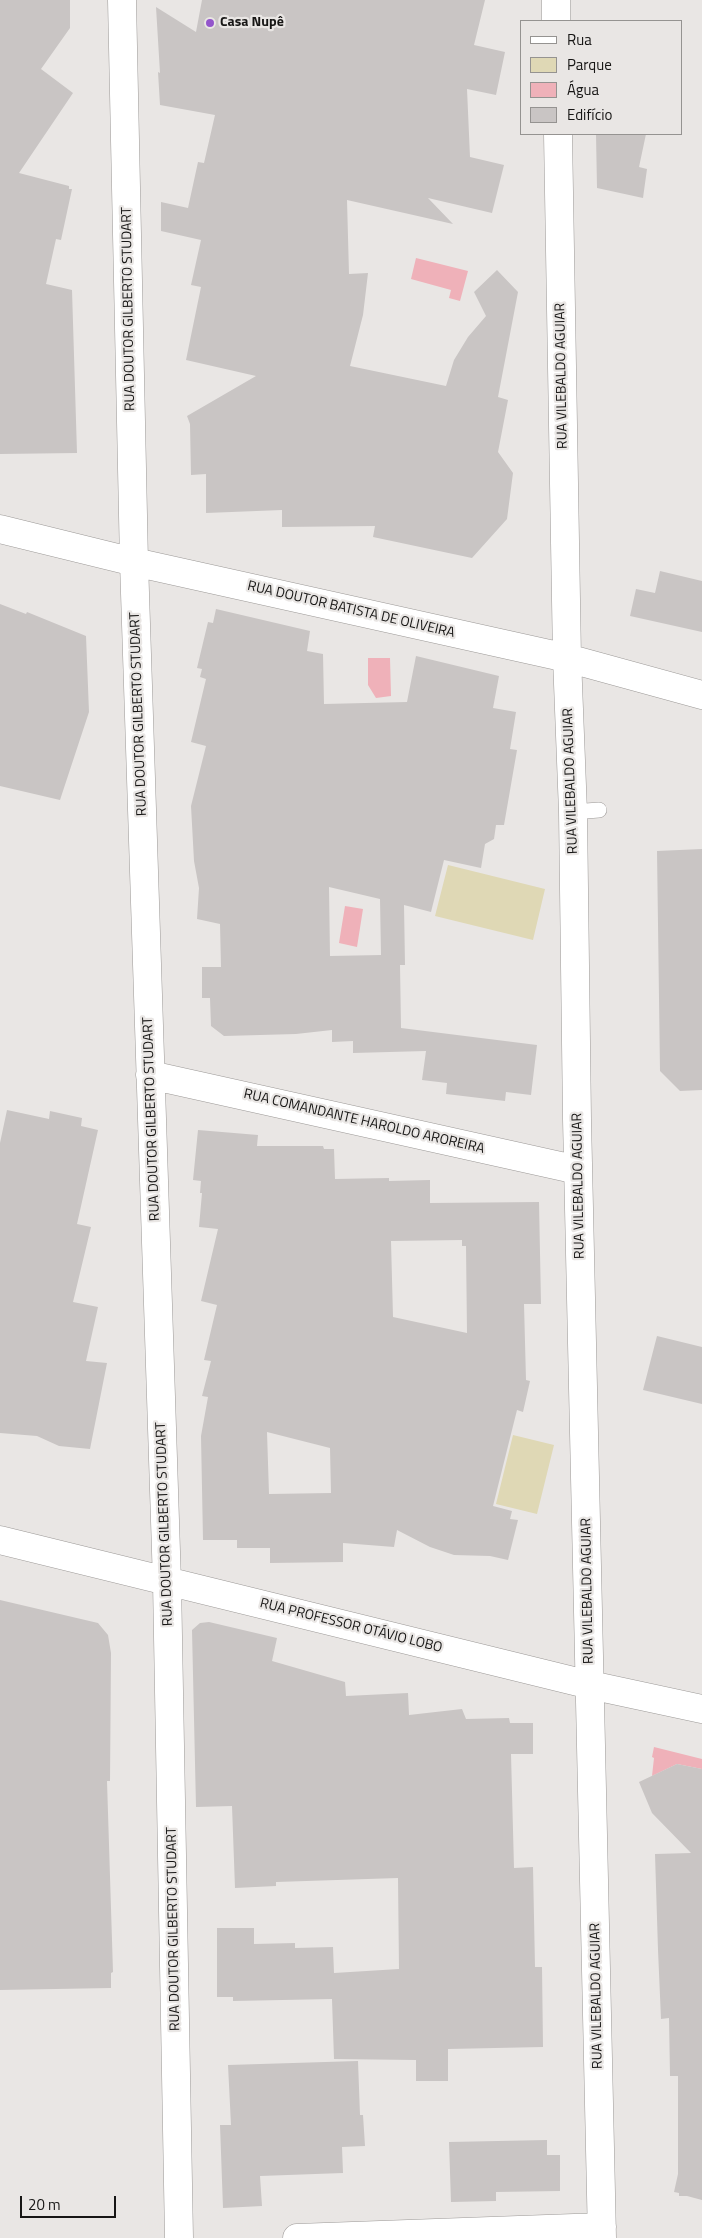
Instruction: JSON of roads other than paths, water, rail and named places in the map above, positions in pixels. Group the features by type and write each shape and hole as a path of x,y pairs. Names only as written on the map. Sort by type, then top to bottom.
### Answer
{"street":[{"name":"RUA DOUTOR GILBERTO STUDART","path":"122,0 134,562 167,1582 179,2238"},
{"path":"556,0 556,20"},
{"name":"RUA VILEBALDO AGUIAR","path":"558,135 567,658 573,812 578,1170 602,2233"},
{"name":"RUA DOUTOR BATISTA DE OLIVEIRA","path":"0,529 134,562 567,658 702,695"},
{"name":"RUA COMANDANTE HAROLDO AROREIRA","path":"150,1075 578,1170"},
{"name":"RUA PROFESSOR OTÁVIO LOBO","path":"0,1540 590,1685 702,1709"},
{"path":"297,2238 602,2233"}],"lane":[{"path":"573,812 599,810"}],"water":[{"path":"416,258 468,271 460,301 449,298 451,290 411,279"},
{"path":"368,658 390,658 391,696 376,698 368,685"},
{"path":"345,906 363,909 357,947 339,943"},
{"path":"654,1747 702,1759 702,1769 677,1764 652,1776"}],"place":[{"name":"Casa Nupê","path":"210,23"}]}
